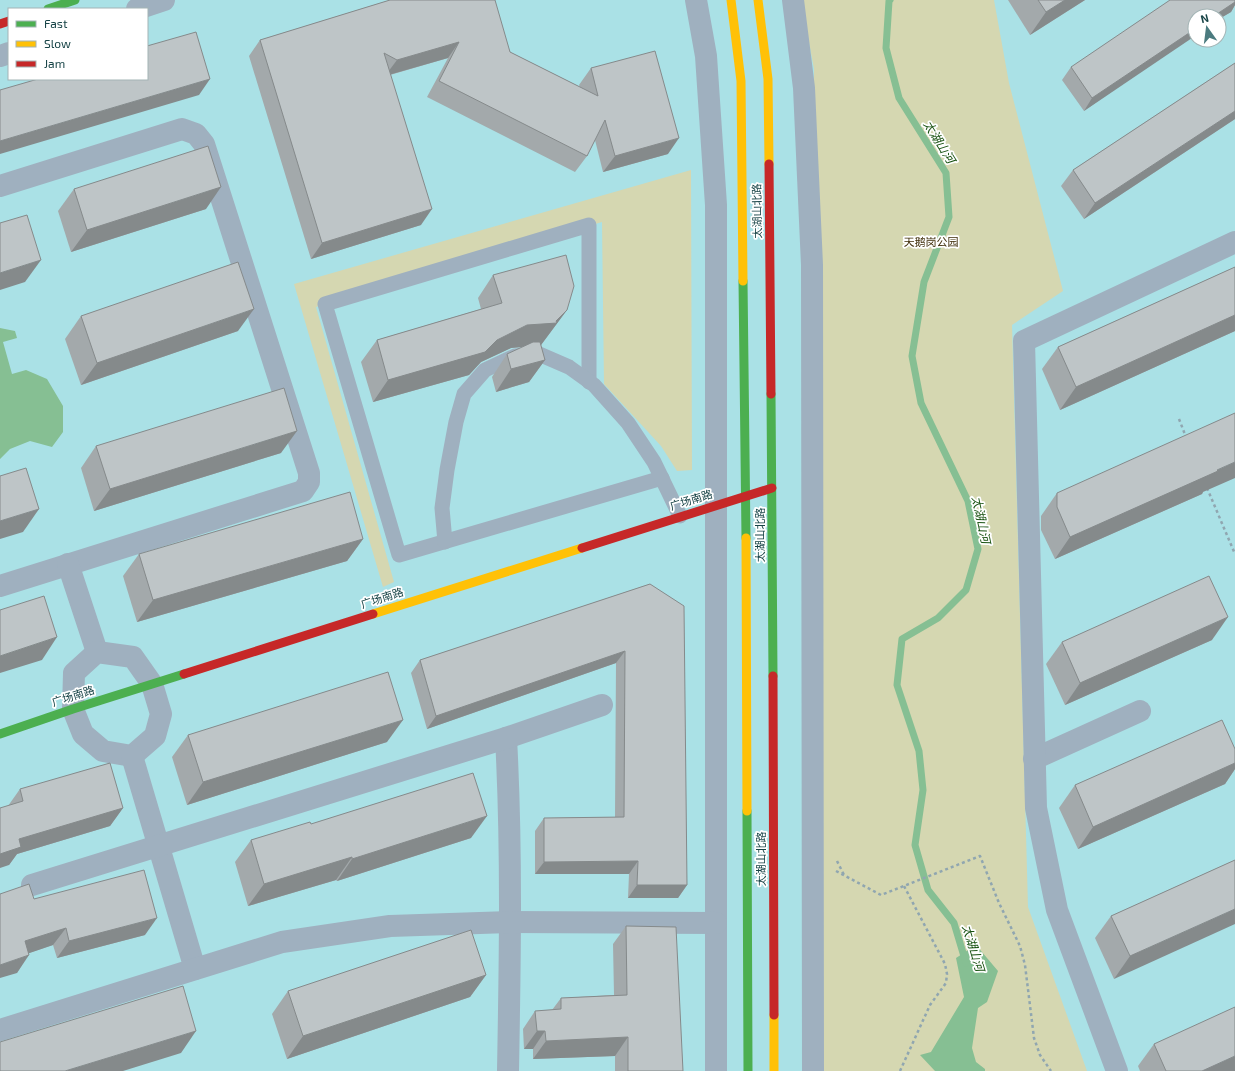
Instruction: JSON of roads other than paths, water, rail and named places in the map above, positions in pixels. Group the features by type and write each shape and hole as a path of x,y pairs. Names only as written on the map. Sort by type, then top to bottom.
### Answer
{"main road":[{"path":"51,8 75,0"},
{"name":"太湖山北路","path":"731,0 741,81 746,496 748,1071"},
{"name":"太湖山北路","path":"758,0 768,79 772,488 774,1071"},
{"name":"广场南路","path":"0,734 74,708 772,488"}],"street":[{"path":"140,8 164,0"},
{"path":"696,0 706,56 716,204 716,1071"},
{"path":"793,0 804,88 812,265 813,1071"},
{"path":"0,186 182,129 196,134 204,144 309,473 309,482 303,491 0,586"},
{"path":"1117,1071 1057,910 1036,808 1024,341 1235,242"},
{"path":"68,564 97,652"},
{"path":"97,652 133,657 152,684 161,714 155,736 132,756 103,752 83,734 74,708 74,673 97,652"},
{"path":"32,886 506,738 602,705"},
{"path":"1034,759 1140,711"},
{"path":"506,738 510,809 508,1071"},
{"path":"132,756 195,969"},
{"path":"0,1030 289,940 390,926 510,922 716,923"}],"lane":[{"path":"589,382 589,225 325,304 399,556 662,478"},
{"path":"445,542 442,508 456,422 464,394 484,370 514,356 539,354 569,367 594,386 628,423 654,462 680,516"}],"water":[{"path":"0,328 15,331 17,338 3,342 12,374 26,370 47,379 63,406 63,432 52,447 30,441 10,449 0,459"},
{"path":"976,945 998,971 987,1002 978,1008 972,1048 976,1062 985,1069 985,1071 935,1071 920,1055 931,1052 964,997 956,958"}],"waterway":[{"name":"太湖山河","path":"890,0 886,48 899,98 946,173 949,217 924,282 912,356 921,403 968,501 978,549 966,590 938,618 902,639 897,685 919,751 923,790 915,845 928,890 954,923 966,963"}],"park label":[{"name":"天鹅岗公园","path":"931,242"}]}
